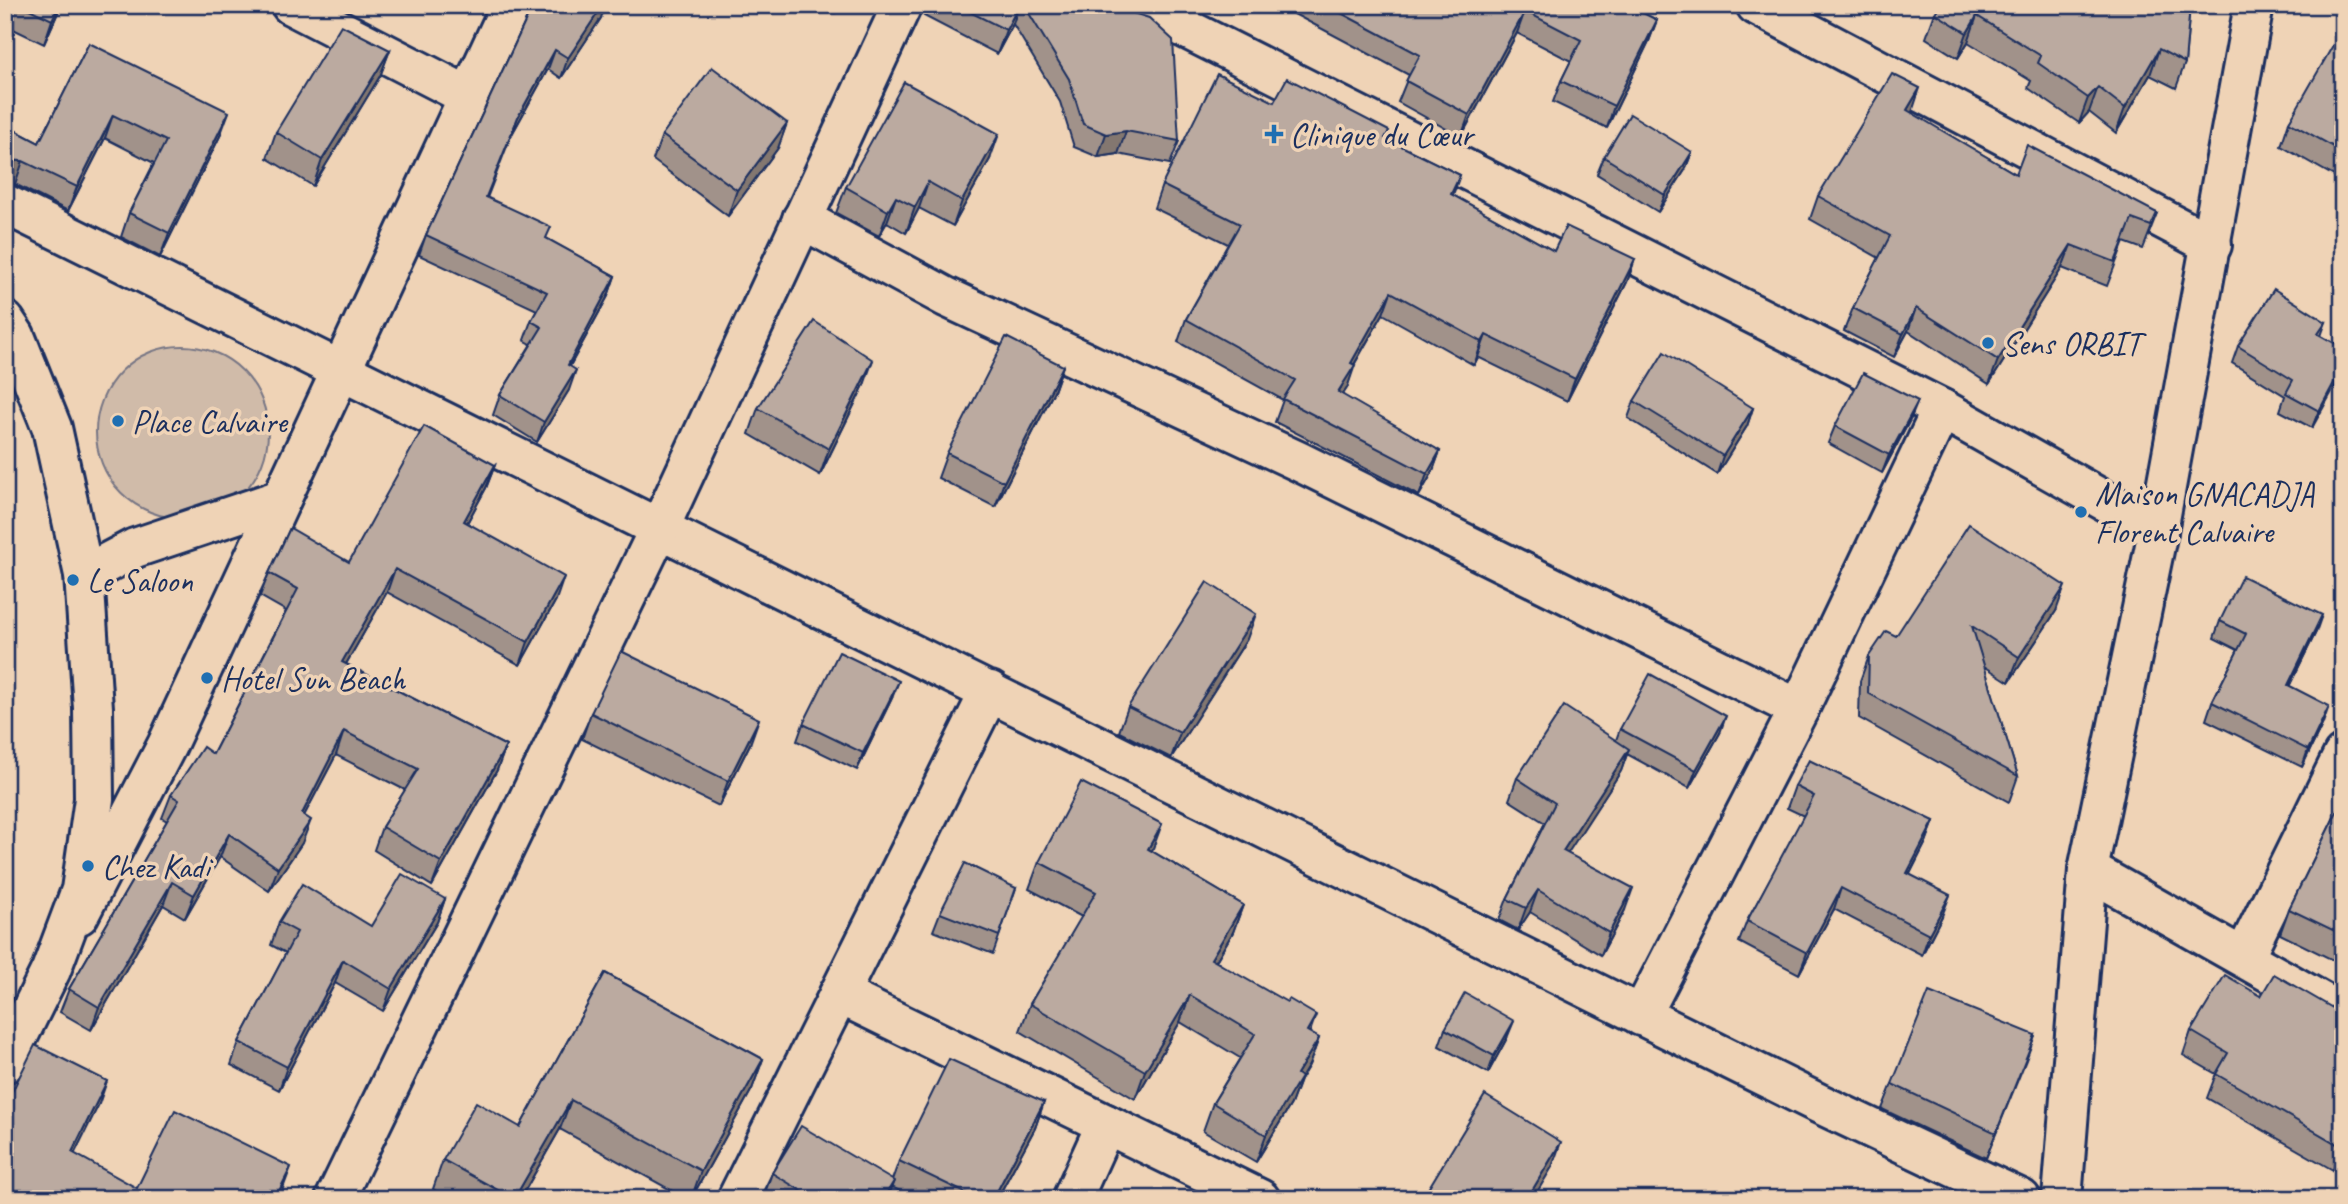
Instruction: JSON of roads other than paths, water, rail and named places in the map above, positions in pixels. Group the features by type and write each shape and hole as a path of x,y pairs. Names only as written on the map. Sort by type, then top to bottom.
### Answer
{"street":[{"path":"291,5 470,97"},
{"path":"5,1063 167,746 512,5"},
{"path":"335,1199 659,528 902,5"},
{"path":"1756,5 2212,245"},
{"path":"2062,1199 2088,870 2158,531 2254,5"},
{"path":"1151,8 1942,409 2158,531"},
{"path":"5,204 1642,1016 2021,1199"},
{"path":"802,219 946,297 1300,462 1799,709"},
{"path":"9,338 52,428 84,575 93,708 94,799 81,890 51,970"},
{"path":"1642,1016 1799,709 1942,409"},
{"path":"84,575 135,548 281,499"},
{"path":"737,1199 990,691"},
{"path":"2244,957 2343,755"},
{"path":"2088,870 2343,1014"},
{"path":"839,994 1260,1199"},
{"path":"1072,1199 1106,1124"}],"place":[{"name":"Clinique du Cœur","path":"1274,134"},
{"name":"Sens ORBIT","path":"1988,343"},
{"name":"Place Calvaire","path":"118,421"},
{"name":"Maison GNACADJA Florent Calvaire","path":"2081,512"},
{"name":"Le Saloon","path":"73,580"},
{"name":"Hotel Sun Beach","path":"207,678"},
{"name":"Chez Kadi","path":"88,866"}]}
